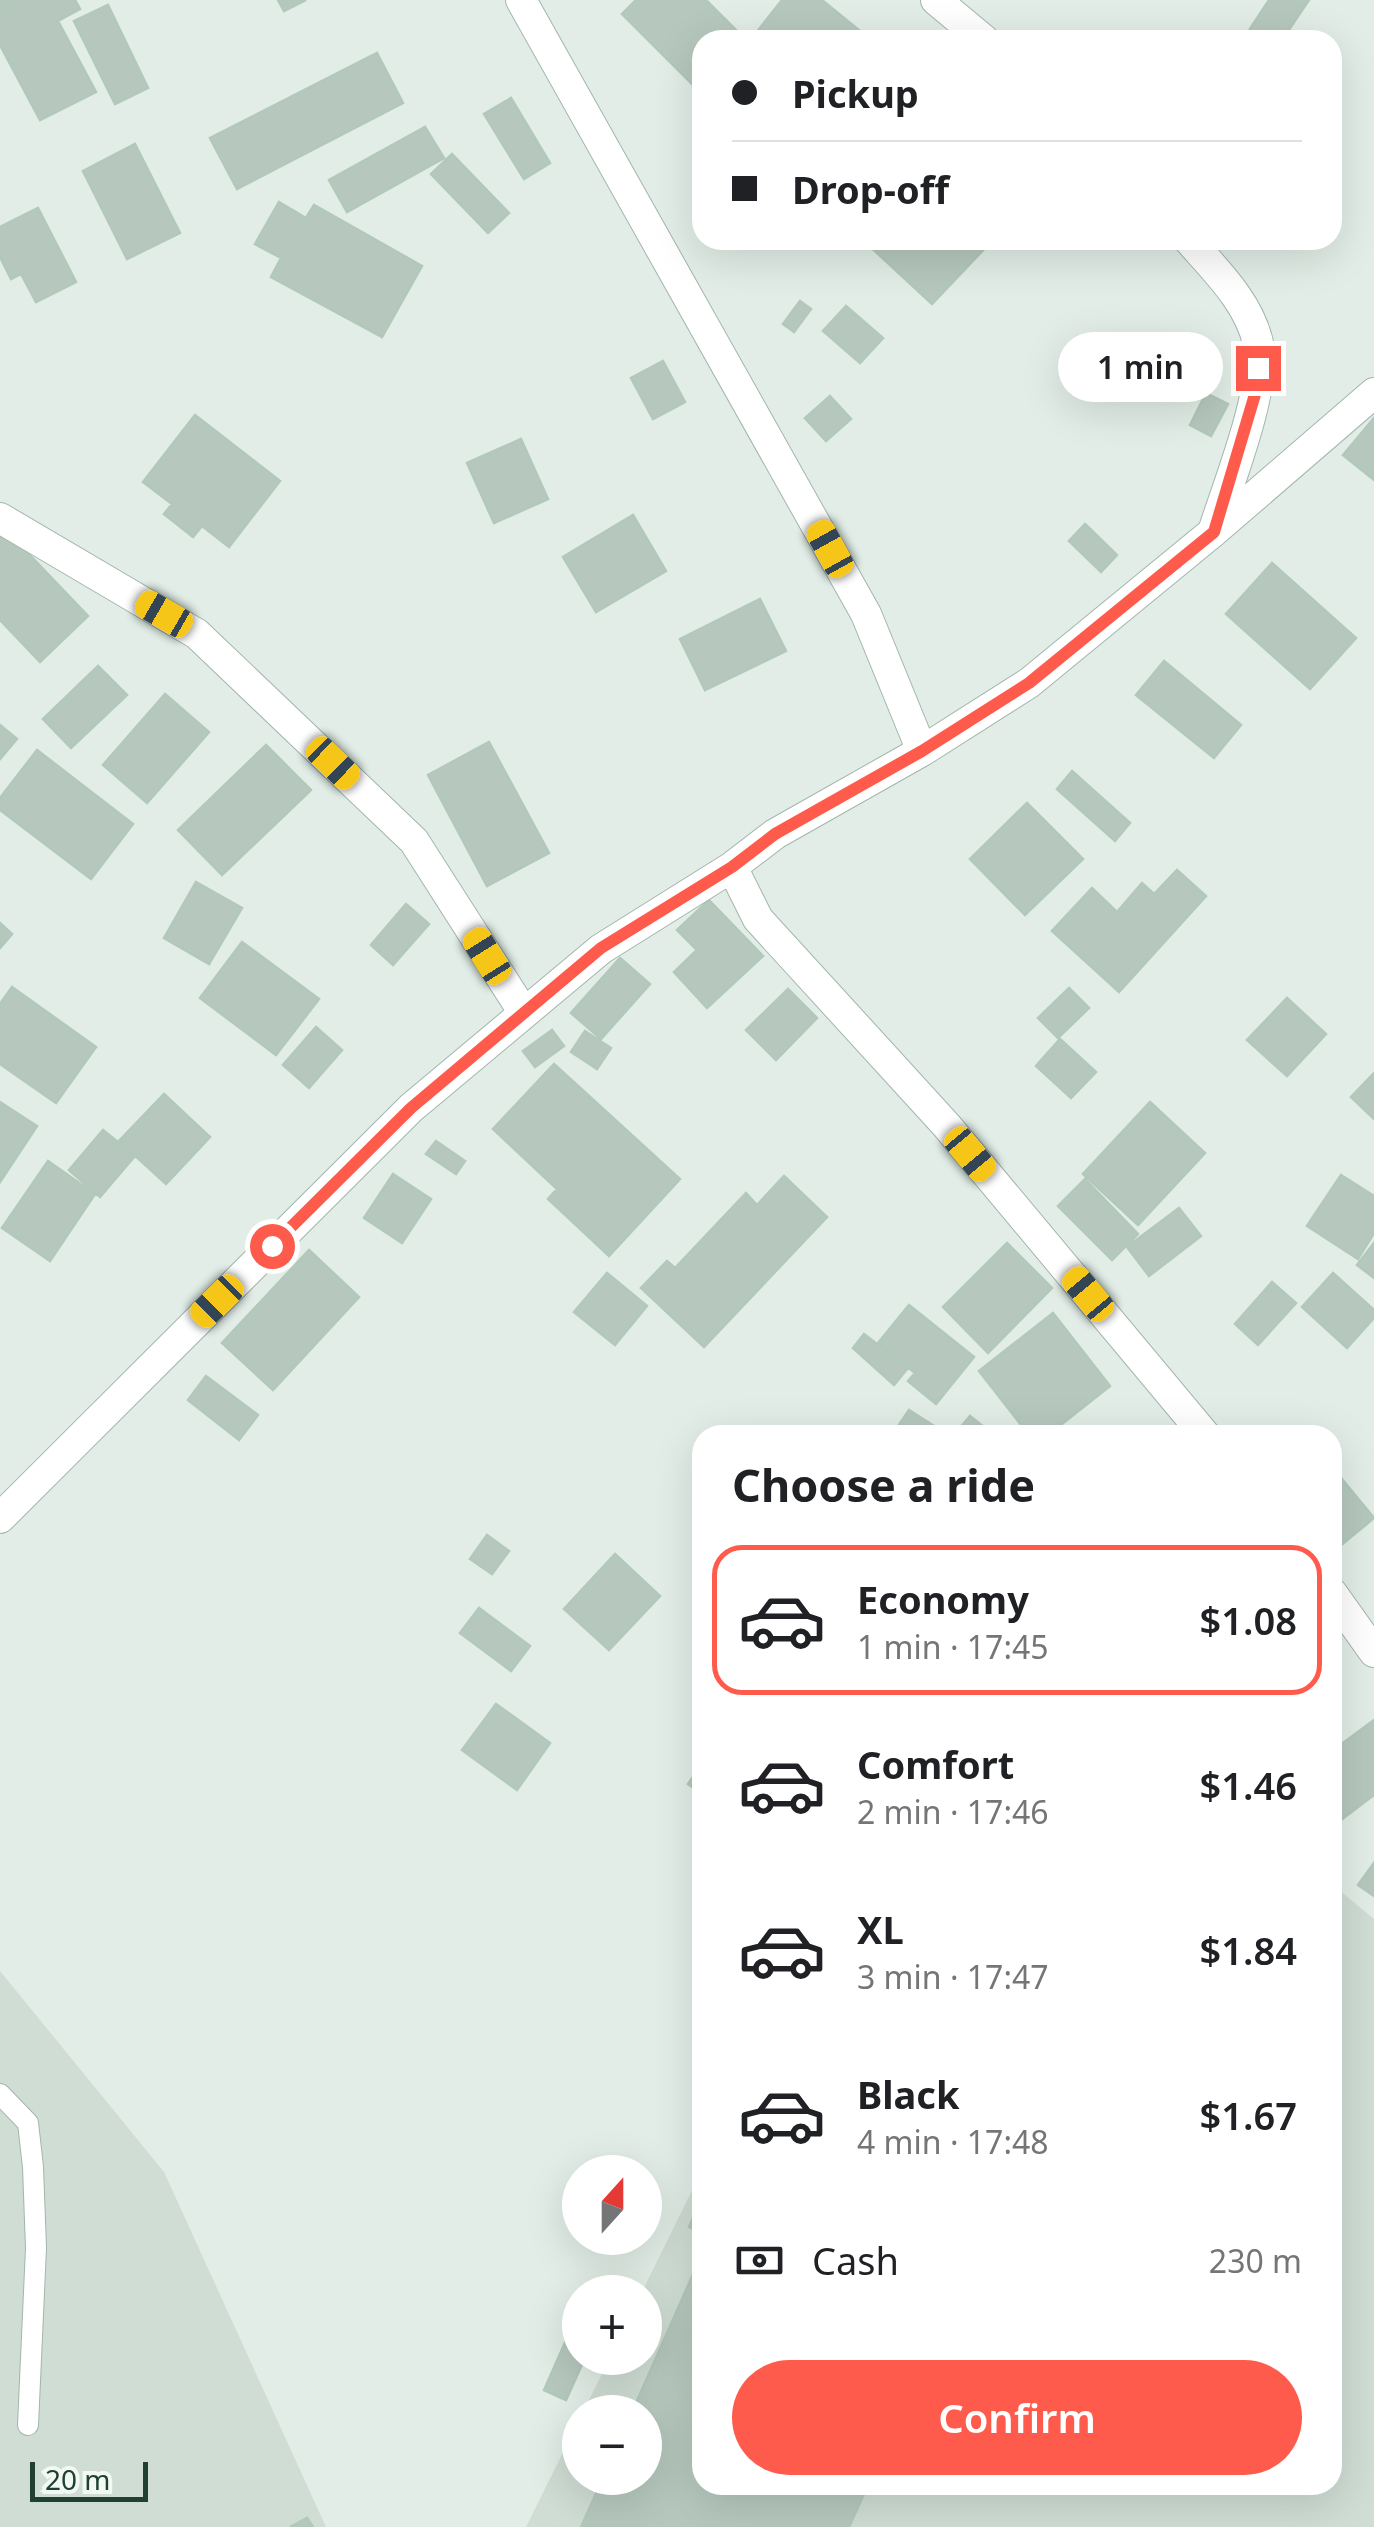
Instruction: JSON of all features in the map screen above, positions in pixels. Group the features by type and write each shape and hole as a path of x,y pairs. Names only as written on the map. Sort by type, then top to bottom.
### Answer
{"street":[{"path":"522,0 866,614 922,751"},
{"path":"936,0 972,30"},
{"path":"1198,250 1237,296 1259,344 1256,391 1214,532"},
{"path":"0,1518 411,1108 601,948 732,867 775,834 922,751 1029,683 1214,532 1374,393"},
{"path":"0,518 197,634 414,840 524,1013"},
{"path":"732,867 758,919 947,1126 1197,1425"},
{"path":"1342,1607 1374,1652"}],"lane":[{"path":"0,2094 28,2123 34,2167 36,2248 28,2425"}],"shaded area":[{"path":"1342,1892 1374,1919 1374,2527 526,2527 562,2454 562,2495 662,2495 662,2395 592,2395 602,2375 662,2375 662,2275 650,2275 692,2190 692,2495 1342,2495"},
{"path":"0,1971 164,2172 326,2527 0,2527"}],"building":[{"path":"0,0 75,0 80,9 58,21 96,92 40,120 0,45"},
{"path":"278,0 306,0 284,11"},
{"path":"636,0 706,0 736,30 692,30 692,84 622,14"},
{"path":"782,0 822,0 859,30 758,30"},
{"path":"1269,0 1309,0 1289,30 1250,29"},
{"path":"108,5 148,88 115,104 74,21"},
{"path":"377,53 403,103 237,189 210,138"},
{"path":"511,98 550,163 524,179 484,114"},
{"path":"425,127 444,158 347,212 329,180"},
{"path":"135,144 180,233 127,259 83,171"},
{"path":"452,154 509,213 488,233 431,174"},
{"path":"279,202 306,218 314,205 422,266 382,337 271,277 281,258 255,244"},
{"path":"38,208 76,282 36,302 21,274 11,279 0,257 0,227"},
{"path":"874,250 983,250 932,304"},
{"path":"800,301 811,309 794,332 783,324"},
{"path":"846,306 883,338 860,363 823,331"},
{"path":"663,361 685,402 653,419 631,378"},
{"path":"1206,393 1228,404 1211,436 1190,425"},
{"path":"830,396 851,419 826,441 805,418"},
{"path":"195,415 280,481 229,547 202,526 193,537 164,514 172,504 143,482"},
{"path":"1374,418 1374,480 1343,455"},
{"path":"521,439 548,499 494,523 467,463"},
{"path":"633,515 666,571 596,612 563,557"},
{"path":"1085,524 1117,555 1101,572 1069,541"},
{"path":"4,528 88,616 40,662 0,620 0,532"},
{"path":"1272,563 1356,638 1310,689 1226,614"},
{"path":"760,599 786,651 705,690 680,639"},
{"path":"1164,661 1241,725 1214,758 1136,695"},
{"path":"98,666 127,695 71,748 43,719"},
{"path":"165,694 209,732 147,803 103,765"},
{"path":"0,725 17,739 0,759"},
{"path":"489,742 549,853 487,886 428,775"},
{"path":"266,745 311,790 222,875 178,830"},
{"path":"37,750 133,824 91,879 0,810 0,798"},
{"path":"1072,771 1130,823 1115,841 1057,789"},
{"path":"1027,803 1083,859 1025,915 970,859"},
{"path":"1177,870 1206,896 1119,992 1052,931 1092,888 1117,912 1142,883 1154,894"},
{"path":"196,882 242,908 209,964 164,938"},
{"path":"709,900 763,956 707,1008 674,972 697,950 677,930"},
{"path":"406,904 429,924 393,965 371,945"},
{"path":"0,923 12,934 0,948"},
{"path":"242,942 319,999 276,1055 200,998"},
{"path":"620,958 650,984 601,1039 571,1013"},
{"path":"12,987 96,1047 56,1103 0,1064 0,1004"},
{"path":"1069,988 1089,1008 1058,1038 1038,1018"},
{"path":"788,989 817,1018 776,1060 746,1030"},
{"path":"1287,998 1326,1034 1287,1076 1247,1040"},
{"path":"316,1027 342,1050 309,1088 283,1065"},
{"path":"552,1030 564,1046 535,1067 523,1051"},
{"path":"585,1031 611,1048 597,1069 571,1052"},
{"path":"1060,1039 1096,1072 1071,1098 1036,1066"},
{"path":"554,1064 680,1179 609,1256 548,1199 557,1189 493,1129"},
{"path":"1374,1073 1374,1119 1351,1097"},
{"path":"164,1094 210,1137 166,1184 119,1141"},
{"path":"0,1102 37,1126 0,1182"},
{"path":"1150,1102 1205,1153 1138,1225 1083,1174"},
{"path":"103,1130 135,1156 100,1197 69,1170"},
{"path":"436,1141 465,1161 456,1174 426,1154"},
{"path":"48,1161 95,1194 50,1261 2,1228"},
{"path":"393,1174 431,1199 402,1243 364,1218"},
{"path":"1341,1175 1374,1196 1374,1233 1358,1259 1307,1226"},
{"path":"784,1176 827,1217 704,1347 641,1288 667,1261 675,1268 746,1193 757,1205"},
{"path":"1085,1179 1138,1234 1112,1260 1058,1206"},
{"path":"1179,1208 1201,1236 1149,1276 1127,1247"},
{"path":"1007,1243 1052,1288 988,1353 943,1307"},
{"path":"1374,1243 1374,1278 1357,1265"},
{"path":"309,1250 359,1297 273,1390 222,1343"},
{"path":"607,1273 647,1306 615,1345 574,1312"},
{"path":"1333,1273 1374,1310 1374,1318 1347,1348 1302,1307"},
{"path":"1272,1282 1296,1303 1258,1345 1235,1324"},
{"path":"909,1305 974,1357 936,1404 908,1381 915,1373 878,1343"},
{"path":"1053,1313 1110,1386 1061,1425 1021,1425 979,1371"},
{"path":"864,1334 908,1368 894,1385 853,1348"},
{"path":"206,1376 258,1415 239,1440 188,1400"},
{"path":"909,1410 933,1425 899,1425"},
{"path":"970,1416 981,1425 962,1425"},
{"path":"1342,1479 1374,1518 1342,1544"},
{"path":"487,1535 509,1551 492,1574 470,1559"},
{"path":"615,1554 660,1596 609,1650 564,1609"},
{"path":"479,1608 530,1646 511,1671 460,1633"},
{"path":"496,1704 550,1743 517,1790 462,1750"},
{"path":"1374,1720 1374,1795 1342,1819 1342,1744"},
{"path":"1374,1863 1374,1896 1358,1885"},
{"path":"692,2277 692,2495 863,2495 849,2527 581,2527 595,2495 662,2495 662,2395 640,2395 648,2375 662,2375 662,2344"},
{"path":"562,2349 562,2375 577,2375 568,2395 562,2398 544,2390"},
{"path":"307,2518 313,2527 290,2527"}],"route":[{"path":"272,1246 411,1108 601,948 732,867 775,834 922,751 1029,683 1214,532 1256,391 1258,368"}]}
